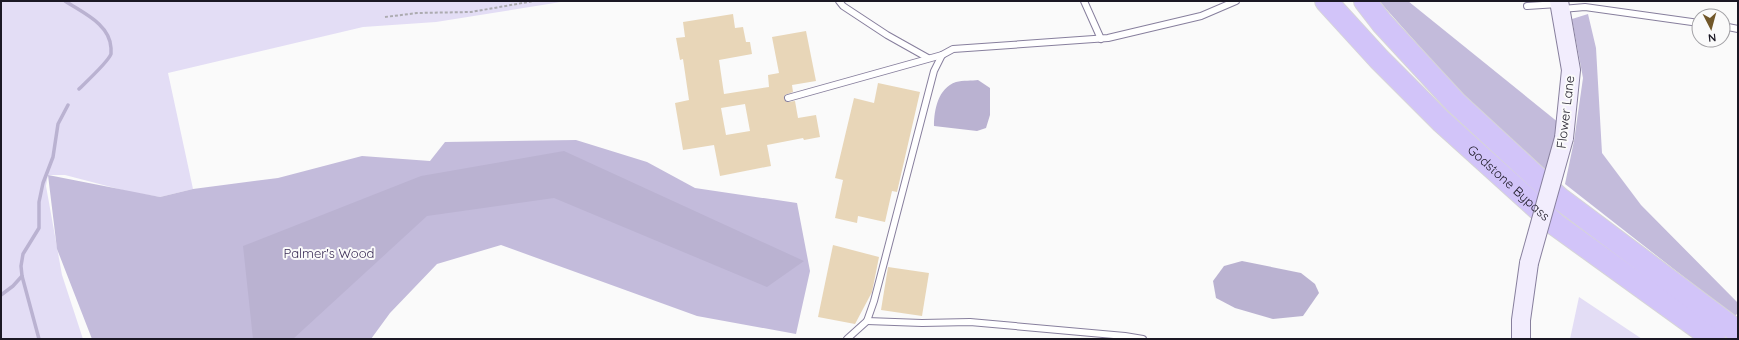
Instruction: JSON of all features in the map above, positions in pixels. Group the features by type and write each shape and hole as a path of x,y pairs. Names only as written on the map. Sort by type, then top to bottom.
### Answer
{"highway":[{"name":"Godstone Bypass","path":"1326,1 1379,59 1441,121 1556,225 1714,339"},
{"name":"Godstone Bypass","path":"1365,1 1382,23 1455,102 1559,198 1738,332"}],"street":[{"name":"Flower Lane","path":"1520,339 1521,320 1529,263 1564,138 1571,70 1560,5"}],"lane":[{"path":"839,1 887,35 928,58"},
{"path":"1084,1 1101,39"},
{"path":"788,98 942,55 953,48 1101,39 1201,16 1236,1"},
{"path":"1527,6 1560,5 1585,7 1691,22"},
{"path":"847,339 867,321 874,301 934,71 942,55"},
{"path":"867,321 922,323 970,322 1125,336 1143,339"}],"path":[{"path":"385,17 471,12 534,1"}],"shaded area":[{"path":"1,1 567,1 436,22 363,27 168,73 193,189 160,197 130,192 65,175 48,175 46,186 62,275 83,339 1,339"},
{"path":"978,80 990,88 990,115 986,128 977,131 934,126 938,100 945,89 956,82"},
{"path":"564,151 804,261 767,287 554,198 427,216 293,339 253,339 243,246 421,176"},
{"path":"1242,261 1301,273 1315,284 1319,293 1303,316 1273,319 1235,308 1216,298 1213,281 1224,266"},
{"path":"1579,297 1642,339 1570,339"}],"green space":[{"path":"1379,1 1408,1 1559,123 1545,175 1469,102"},
{"path":"1588,14 1596,48 1602,153 1641,205 1738,303 1738,312 1735,317 1565,184 1574,141 1583,78 1572,19"},
{"name":"Palmer's Wood","path":"576,140 647,162 695,188 797,203 810,271 796,334 697,316 501,245 437,264 390,313 371,339 92,339 57,249 48,175 160,197 193,189 278,178 362,156 430,161 445,142"}],"building":[{"path":"733,14 735,28 743,27 746,42 750,42 752,54 719,60 724,94 769,87 768,75 779,73 772,37 806,31 816,81 792,85 793,92 785,95 784,99 787,102 795,101 798,118 816,115 820,137 804,140 803,138 767,145 771,166 720,176 714,145 683,150 675,103 689,100 683,59 680,60 676,38 685,37 683,22","holes":["745,104 750,131 726,135 721,108"]},
{"path":"878,83 920,92 897,192 892,191 885,222 858,216 857,223 835,218 843,180 835,178 854,98 874,103"},
{"path":"833,245 879,257 872,292 855,324 818,317"},
{"path":"888,267 929,273 922,316 881,310"}],"waterway":[{"path":"65,1 101,26 106,32 111,48 111,54 106,62 79,89"},
{"path":"39,339 22,276 21,266 23,254 39,228 39,202 43,183 53,157 58,124 68,105"},
{"path":"1,295 13,286 22,276"}]}
